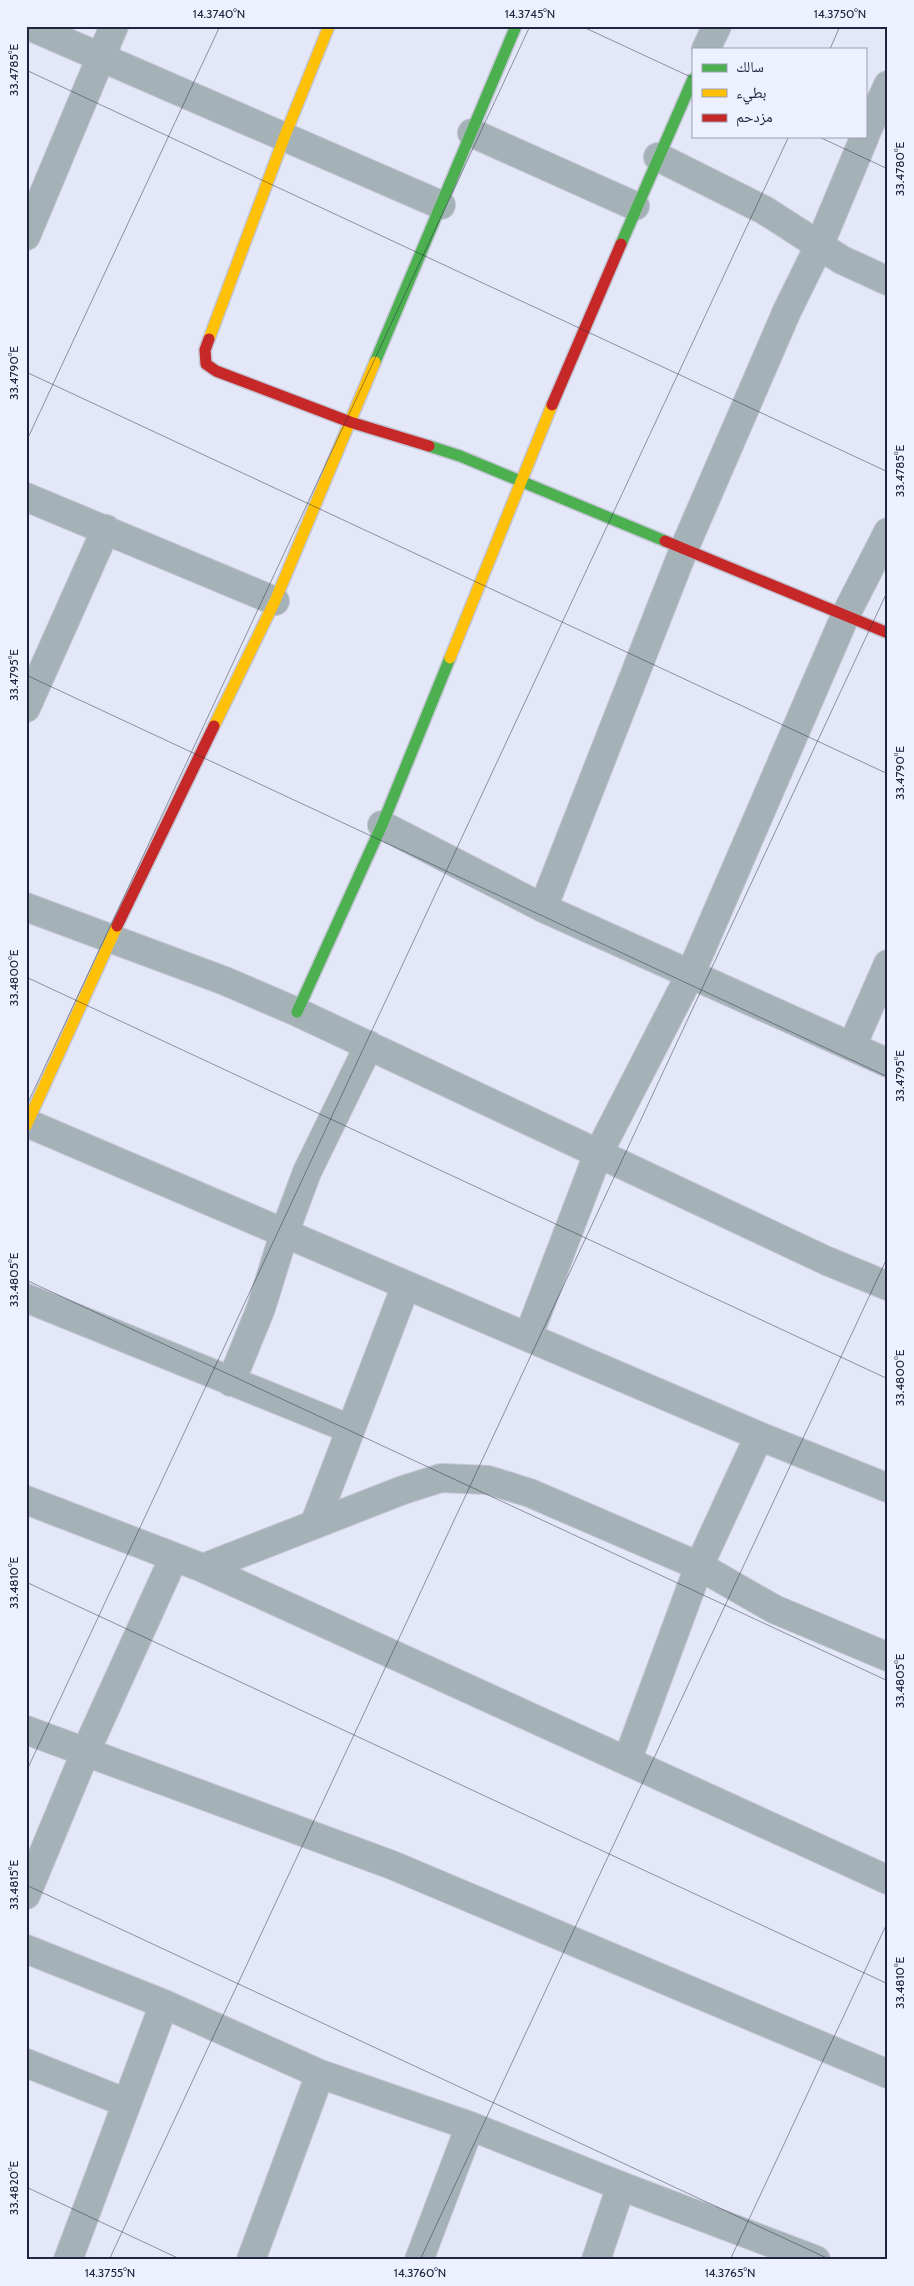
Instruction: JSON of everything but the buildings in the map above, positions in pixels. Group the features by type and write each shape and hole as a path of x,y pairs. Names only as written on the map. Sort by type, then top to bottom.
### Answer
{"street":[{"path":"29,26 441,205"},
{"path":"26,236 114,26"},
{"path":"329,26 284,138 206,350 206,364 216,371 350,422 460,456 888,632"},
{"path":"516,26 275,601 111,938 27,1124 759,1436 888,1488"},
{"path":"706,48 716,26"},
{"path":"297,1012 382,825 636,206 692,81"},
{"path":"866,133 888,85"},
{"path":"472,133 636,206"},
{"path":"544,908 684,549 787,311 819,246 864,138"},
{"path":"658,158 764,210 842,260 888,281"},
{"path":"26,497 275,601"},
{"path":"26,708 106,529"},
{"path":"528,1337 598,1154 690,975 846,614 888,532"},
{"path":"382,825 544,908 888,1063"},
{"path":"26,907 225,981 297,1012 827,1261 888,1286"},
{"path":"852,1046 888,964"},
{"path":"230,1382 261,1308 284,1234 307,1172 369,1045"},
{"path":"314,1525 406,1285"},
{"path":"26,1298 350,1430"},
{"path":"627,1761 699,1566 759,1436"},
{"path":"204,1568 403,1490 441,1478 488,1480 530,1493 699,1566 774,1610 888,1657"},
{"path":"26,1500 204,1568 888,1880"},
{"path":"26,1895 86,1753 174,1557"},
{"path":"26,1730 392,1865 888,2074"},
{"path":"26,1949 164,2004 320,2074 470,2126 621,2186 783,2254 816,2260"},
{"path":"68,2260 164,2004"},
{"path":"26,2063 127,2103"},
{"path":"251,2260 320,2074"},
{"path":"419,2260 470,2126"},
{"path":"596,2260 621,2186"}],"traffic: fast":[{"path":"375,362 516,26"},
{"path":"621,244 692,81"},
{"path":"429,446 460,456 665,541"},
{"path":"297,1012 382,825 450,658"}],"traffic: slow":[{"path":"209,339 284,138 329,26"},
{"path":"214,726 275,601 375,362"},
{"path":"450,658 552,405"},
{"path":"26,1126 117,926"}],"traffic: jam":[{"path":"552,405 621,244"},
{"path":"209,339 205,350 206,364 216,371 350,422 429,446"},
{"path":"665,541 888,633"},
{"path":"117,926 214,726"}]}
